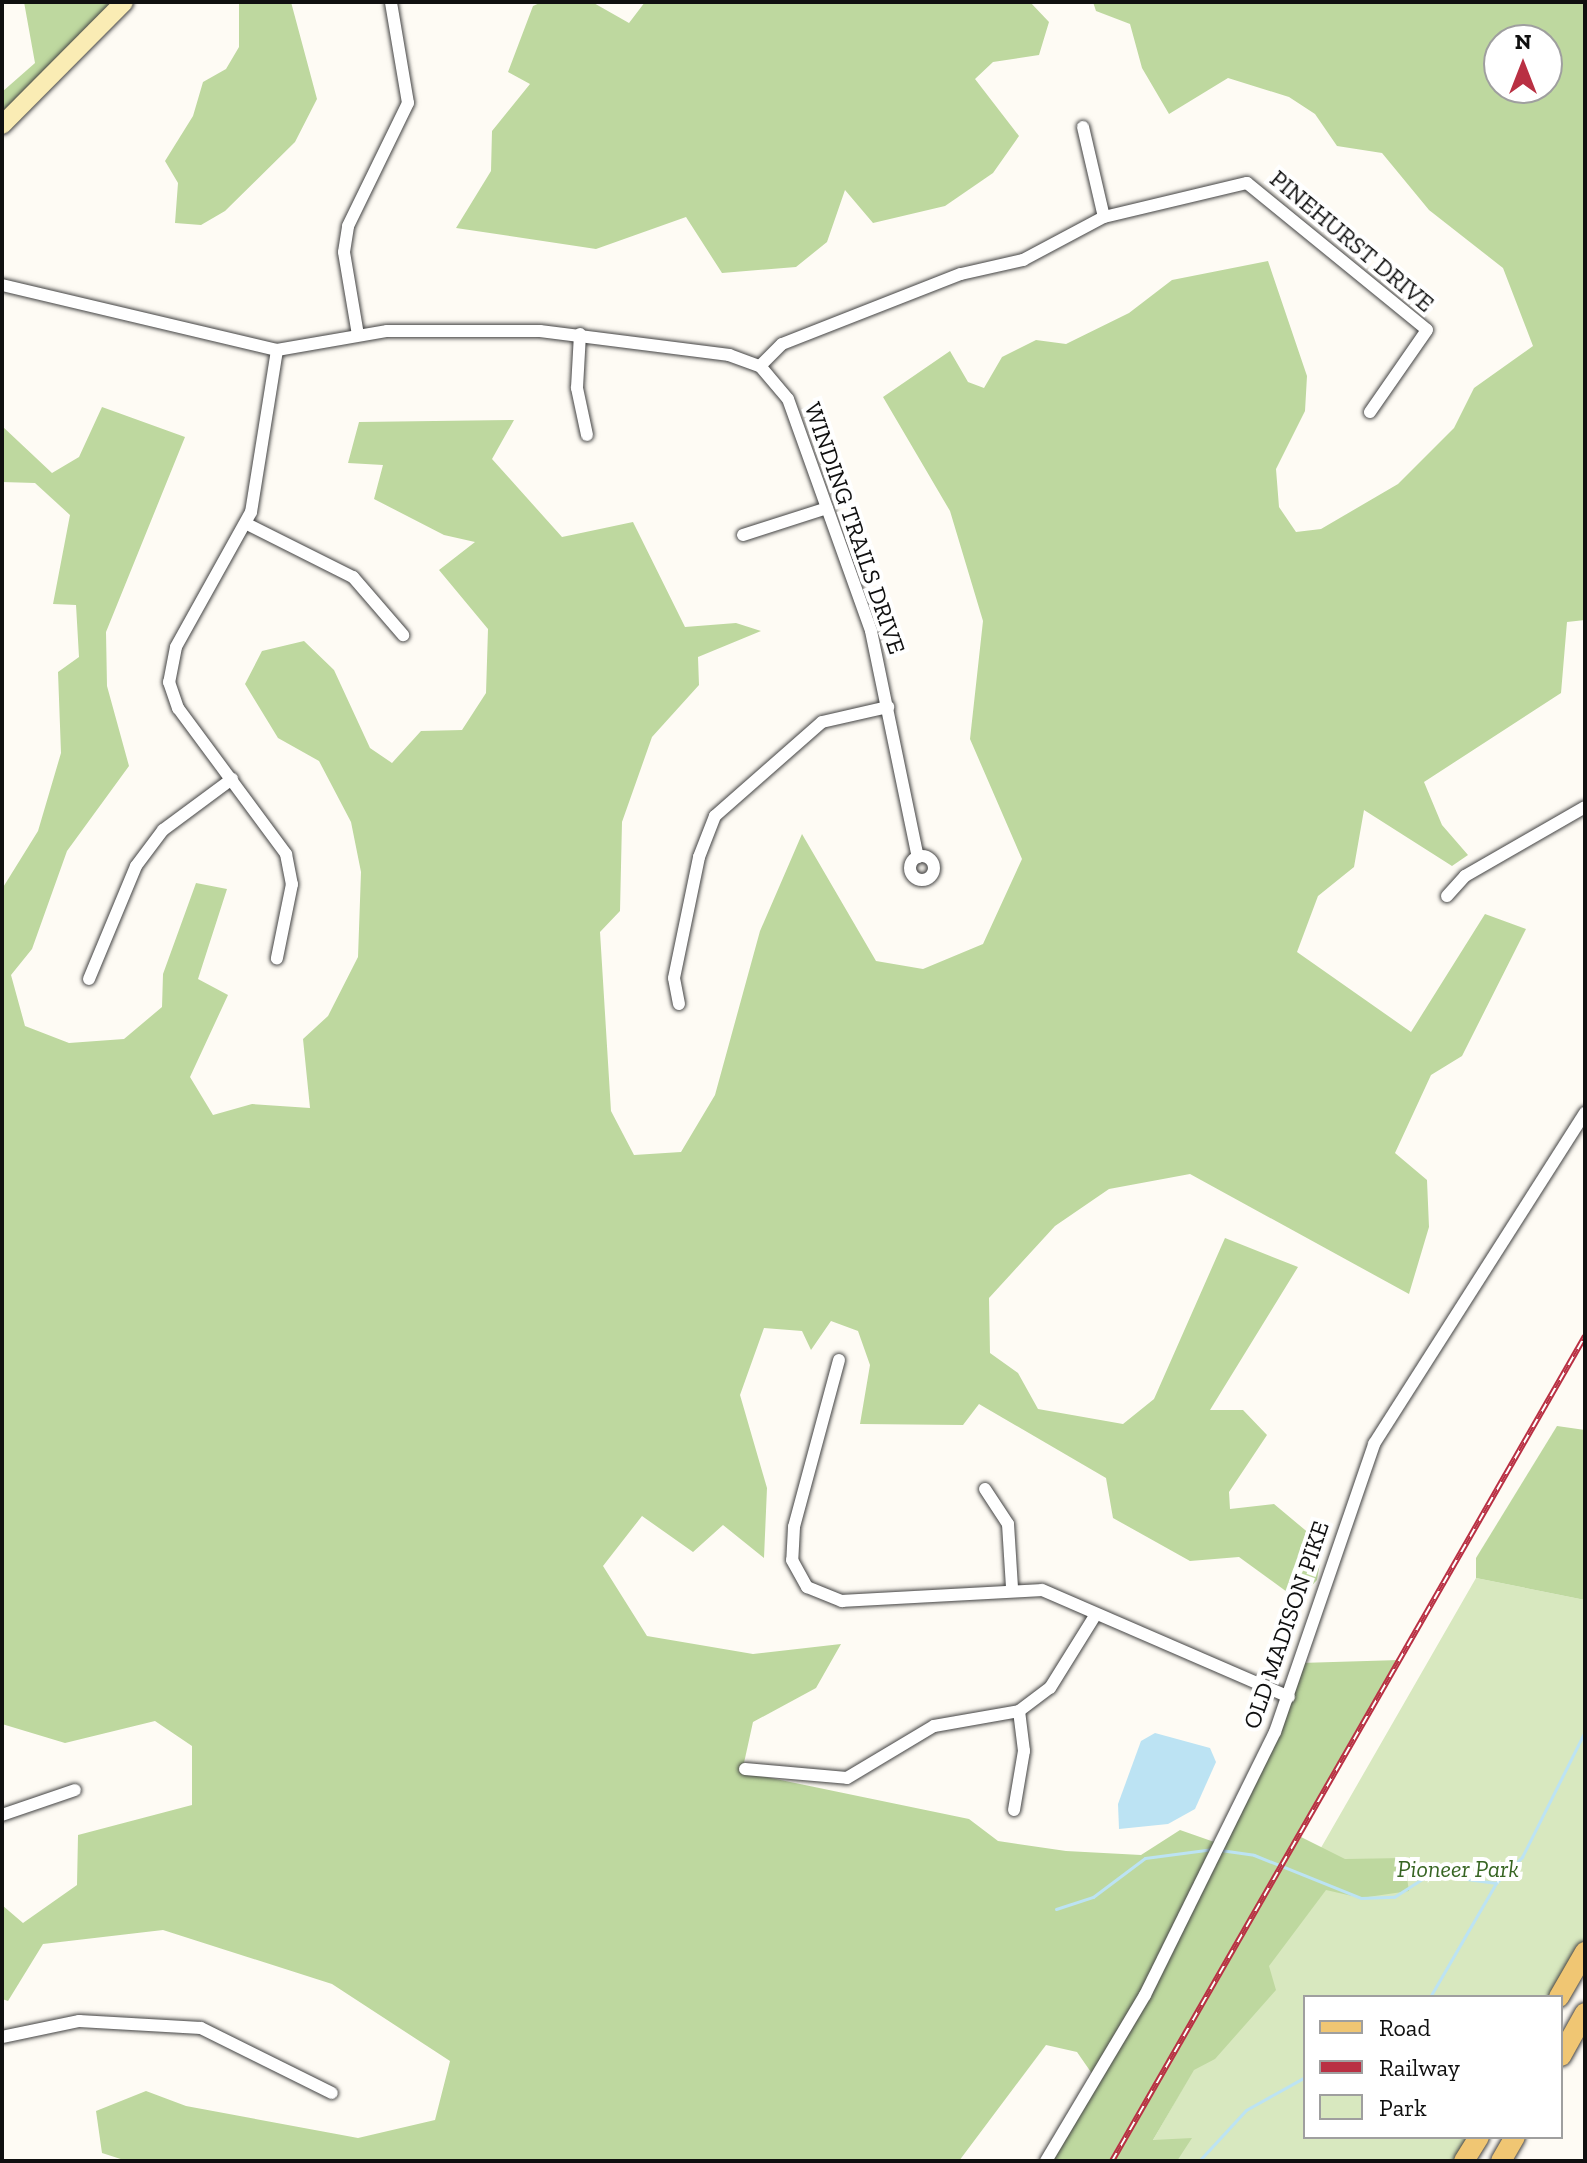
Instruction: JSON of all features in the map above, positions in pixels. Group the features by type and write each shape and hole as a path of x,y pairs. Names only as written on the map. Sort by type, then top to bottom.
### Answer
{"main road":[{"path":"1560,1995 1585,1952"},
{"path":"1563,2052 1585,2013"},
{"path":"1464,2161 1478,2139"},
{"path":"1501,2161 1514,2139"}],"street":[{"path":"2,125 124,2"},
{"path":"358,335 345,242 408,103 391,2"},
{"path":"1083,127 1104,217"},
{"name":"PINEHURST DRIVE","path":"760,366 782,344 961,274 1023,260 1104,217 1247,183 1427,330 1370,412"},
{"path":"2,285 277,350 358,335 424,328 580,334 760,366"},
{"path":"580,334 577,388 587,435"},
{"path":"277,350 247,524 176,647 169,682 178,708 232,779 289,863 291,891 277,958"},
{"name":"WINDING TRAILS DRIVE","path":"760,366 788,399 871,631 918,857"},
{"path":"743,535 827,508"},
{"path":"247,524 353,577 403,635"},
{"path":"679,1004 674,978 699,857 715,816 822,722 888,707"},
{"path":"89,979 136,866 154,840 232,779"},
{"path":"1447,896 1465,876 1585,807"},
{"name":"OLD MADISON PIKE","path":"1046,2161 1145,1995 1289,1697 1374,1444 1585,1113"},
{"path":"839,1360 794,1527 797,1574 815,1591 842,1601 1012,1588 1042,1590 1289,1697"},
{"path":"985,1489 1008,1524 1012,1588"},
{"path":"745,1769 847,1778 934,1726 1019,1711 1050,1688 1096,1614"},
{"path":"1014,1810 1024,1751 1019,1711"},
{"path":"2,1815 75,1790"},
{"path":"2,2037 79,2021 201,2028 332,2093"}],"green space":[{"path":"24,2 124,2 2,125 2,92 35,63"},
{"path":"239,2 291,2 317,99 295,142 225,211 201,225 175,223 178,183 165,161 193,116 203,82 226,69 239,47"},
{"path":"542,2 592,2 629,23 645,2 1030,2 1049,22 1039,55 993,62 975,79 1019,136 993,173 945,206 873,223 845,190 827,242 796,267 722,273 686,217 596,249 456,228 491,171 492,131 530,84 508,72 533,6"},
{"path":"1093,2 1585,2 1585,620 1567,622 1561,693 1424,782 1442,825 1468,855 1452,866 1364,810 1354,867 1318,896 1297,952 1411,1032 1485,914 1526,929 1462,1056 1431,1075 1395,1153 1427,1180 1429,1227 1409,1294 1190,1174 1109,1189 1055,1226 989,1298 990,1353 1018,1373 1038,1409 1123,1424 1154,1399 1225,1238 1298,1267 1210,1410 1243,1410 1267,1435 1229,1492 1230,1509 1274,1504 1323,1545 1317,1580 1298,1600 1239,1557 1190,1561 1113,1518 1106,1478 979,1404 963,1425 860,1424 870,1365 858,1331 831,1321 811,1350 802,1331 764,1328 740,1395 767,1488 764,1558 723,1525 693,1552 642,1516 603,1566 647,1636 753,1654 841,1644 816,1688 753,1722 742,1772 969,1819 998,1841 1066,1851 1141,1855 1180,1830 1220,1844 1300,1663 1400,1660 1299,1836 1345,1859 1404,1858 1409,1891 1361,1898 1326,1890 1269,1966 1276,1990 1215,2059 1194,2070 1153,2140 1192,2138 1177,2161 1046,2161 1095,2078 1077,2052 1046,2045 959,2161 127,2161 102,2153 96,2111 146,2091 186,2106 358,2138 435,2120 450,2061 332,1984 163,1930 43,1944 8,2001 2,1999 2,1905 23,1923 77,1885 78,1835 192,1805 192,1746 155,1721 65,1743 2,1724 2,889 38,831 61,753 58,672 79,657 76,605 53,604 70,515 35,483 2,482 2,426 52,473 79,457 102,407 185,437 106,632 107,686 129,766 67,851 32,949 11,975 25,1026 69,1043 124,1039 162,1007 163,974 196,883 227,889 198,979 228,995 190,1077 213,1115 252,1104 310,1108 303,1039 328,1016 358,957 361,872 351,822 319,761 278,738 245,684 262,651 304,641 334,670 370,748 392,763 421,731 462,730 486,693 488,629 439,570 475,542 444,535 374,499 383,465 348,463 359,422 514,420 492,459 562,537 633,522 685,627 736,623 761,631 698,657 699,685 652,737 622,822 620,911 600,932 611,1111 634,1155 681,1152 715,1095 760,931 802,834 876,961 923,969 983,944 1022,859 970,739 983,621 950,511 883,397 950,351 968,382 984,388 1002,357 1036,340 1066,344 1129,313 1172,280 1268,261 1307,376 1305,411 1276,469 1279,507 1296,532 1321,529 1398,484 1454,428 1474,388 1533,346 1503,268 1429,210 1382,153 1337,146 1315,114 1289,97 1228,78 1169,114 1142,68 1130,24 1096,11"},
{"path":"1557,1426 1585,1430 1585,1600 1476,1578 1476,1558"},
{"name":"Pioneer Park","path":"1476,1578 1585,1600 1585,1952 1560,1995 1303,1995 1303,2139 1478,2139 1464,2161 1141,2161"}],"water":[{"path":"1155,1733 1210,1748 1216,1762 1195,1809 1168,1824 1119,1829 1118,1804 1141,1741"}],"waterway":[{"path":"1431,1995 1496,1883 1522,1857 1585,1731"},
{"path":"1056,1909 1093,1897 1145,1858 1213,1849"},
{"path":"1220,1850 1254,1855 1361,1898 1394,1897 1430,1874 1496,1883"},
{"path":"1199,2161 1246,2110 1303,2078"}],"railway":[{"path":"1112,2161 1585,1336"}]}
